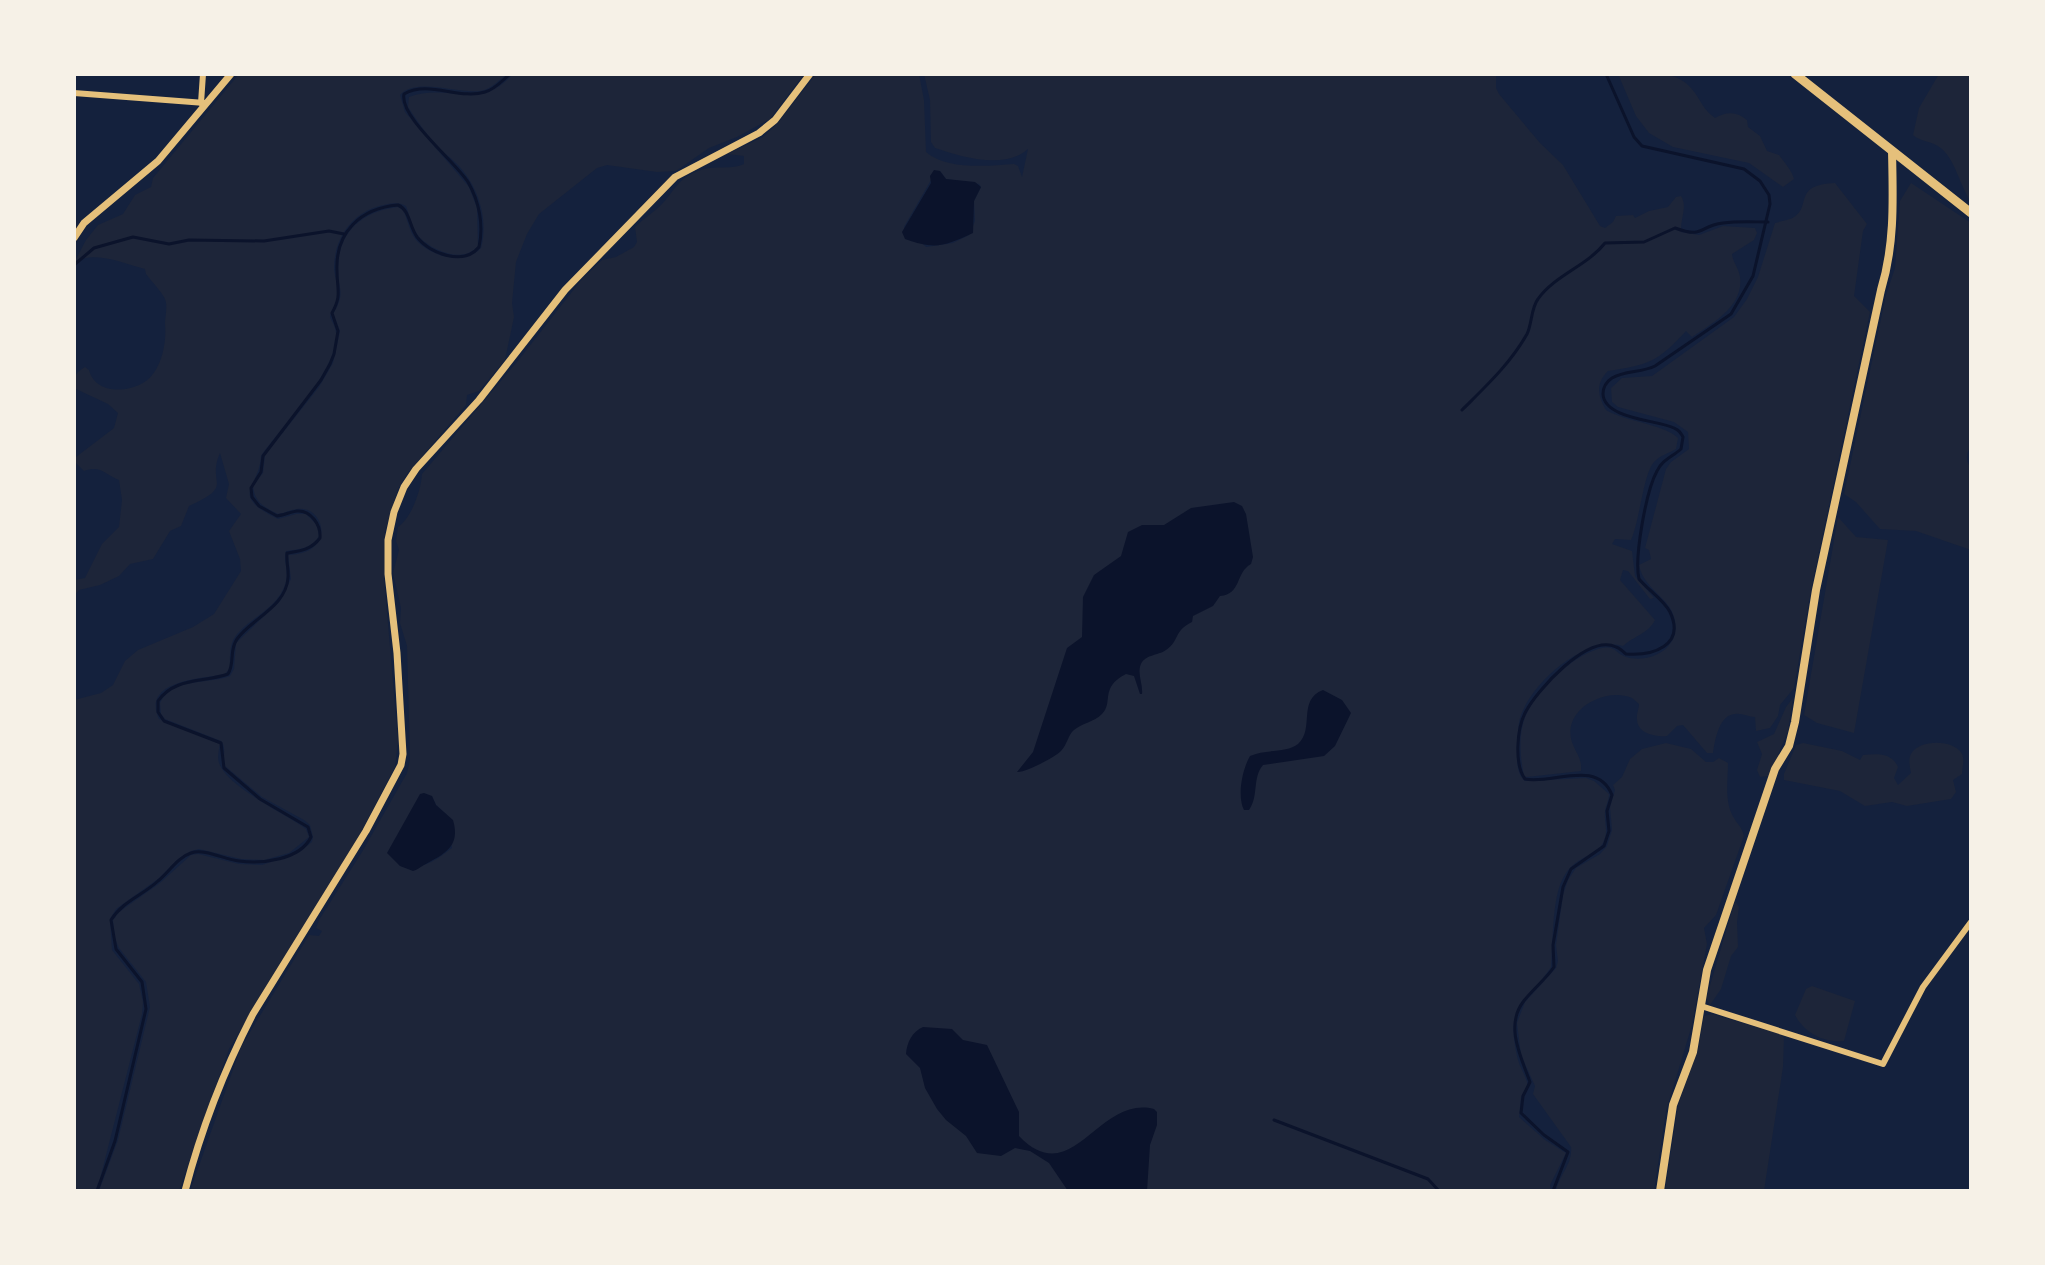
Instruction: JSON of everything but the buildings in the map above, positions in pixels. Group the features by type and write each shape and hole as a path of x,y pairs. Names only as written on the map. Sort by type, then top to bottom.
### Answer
{"main road":[{"path":"1795,74 1971,213"},
{"path":"1660,1191 1673,1105 1693,1052 1707,970 1720,924 1775,769 1789,746 1795,722 1816,590 1890,262 1893,232 1892,151"}],"street":[{"path":"203,74 203,103"},
{"path":"74,238 84,223 158,161 203,103 231,74"},
{"path":"185,1191 219,1089 253,1014 366,831 401,765 403,754 388,540 404,487 416,469 479,400 565,290 675,177 759,133 775,120 810,74"},
{"path":"74,93 203,103"},
{"path":"1701,1006 1883,1064 1923,987 1970,927"}],"shaded area":[{"path":"1650,73 1680,79 1715,118 1731,113 1747,120 1748,127 1760,136 1767,151 1779,155 1794,179 1783,187 1749,163 1673,147 1649,133 1636,116 1618,74"},
{"path":"239,74 507,74 491,87 480,91 416,87 400,95 405,112 469,187 477,208 478,246 456,255 432,247 419,237 406,206 399,204 366,211 345,231 335,259 338,293 330,317 336,342 331,359 309,395 261,456 250,491 254,503 278,519 306,514 317,525 319,536 309,546 286,551 287,578 282,592 235,637 230,668 225,674 189,680 166,689 158,696 156,706 159,719 220,744 218,761 224,772 245,790 306,829 309,837 289,853 264,860 241,859 199,849 191,851 116,909 110,919 112,950 139,984 142,1014 100,1179 95,1191 74,1191 74,700 101,693 113,685 125,661 138,650 193,627 214,614 241,571 240,559 229,531 241,514 226,498 229,484 220,453 216,488 189,506 181,526 170,531 153,559 130,564 119,576 79,590 74,596 74,580 85,578 102,544 119,527 122,500 119,480 99,470 84,471 75,462 76,457 114,428 118,413 108,404 76,389 74,379 85,367 97,383 111,389 127,389 148,380 158,366 164,349 166,308 165,299 145,269 101,258 75,261 98,225 123,214 135,195 151,187 153,178"},
{"path":"513,74 804,74 770,119 709,148 676,171 657,172 607,165 597,168 539,214 516,262 512,303 514,317 505,360 479,391 467,395 466,405 407,474 398,489 385,531 384,577 398,741 395,767 359,836 229,1049 179,1191 99,1191 118,1140 150,1007 146,982 119,948 113,920 191,855 262,865 298,853 312,842 313,837 310,825 304,820 262,797 225,766 221,741 165,719 160,703 181,685 230,676 234,669 236,643 280,601 291,579 288,555 304,553 320,539 321,530 314,514 297,509 278,514 261,504 253,486 263,473 265,455 319,387 333,363 340,331 333,314 340,295 339,254 348,233 364,218 398,207 403,210 416,240 439,255 466,257 481,248 483,215 476,193 465,173 434,143 417,121 408,107 409,97 424,93 488,92"},
{"path":"816,74 919,74 924,100 926,152 934,158 956,164 1014,164 1022,177 1028,149 1007,159 983,160 935,148 931,142 930,100 924,74 1496,74 1499,94 1563,165 1600,226 1605,228 1616,216 1633,215 1635,218 1668,207 1676,197 1681,196 1684,209 1681,232 1699,235 1723,226 1755,228 1757,233 1754,240 1732,254 1740,287 1725,313 1692,337 1686,331 1652,360 1608,371 1600,385 1606,410 1664,429 1678,438 1676,449 1659,458 1650,468 1631,540 1615,539 1612,544 1632,551 1635,576 1654,598 1650,599 1628,571 1623,570 1620,580 1655,620 1623,646 1593,648 1563,664 1537,688 1520,719 1517,764 1525,781 1586,778 1609,794 1605,810 1605,839 1595,852 1572,866 1562,880 1555,910 1551,967 1520,1005 1514,1025 1517,1056 1528,1086 1521,1097 1519,1117 1545,1140 1566,1153 1550,1185 1551,1191 190,1191 241,1047 309,935 319,936 322,931 316,928 319,920 407,773 410,760 407,646 400,623 401,608 393,573 399,550 396,541 398,527 415,503 422,474 582,279 602,260 616,257 634,247 637,242 635,227 659,207 681,181 701,170 744,164 744,156 727,154 763,137","holes":["940,171 946,179 979,184 981,187 974,201 975,221 969,235 953,243 926,247 911,241 904,227 931,180","432,796 436,805 447,815 452,848 428,863 400,866 398,863"]},
{"path":"1939,74 1971,74 1971,202 1947,154 1938,146 1913,135 1919,108"},
{"path":"934,170 940,171 946,179 975,182 981,187 974,201 973,233 947,244 924,245 905,239 902,232 931,183 930,176"},
{"path":"1835,183 1867,224 1863,231 1854,296 1870,312 1811,590 1794,688 1780,705 1778,716 1770,728 1756,731 1755,717 1738,714 1725,719 1713,753 1707,753 1683,725 1677,726 1667,736 1644,731 1638,724 1639,704 1632,698 1618,695 1600,698 1582,708 1571,725 1571,740 1581,771 1524,776 1520,745 1523,722 1538,695 1556,675 1577,659 1598,649 1611,648 1633,659 1656,655 1669,646 1675,632 1672,612 1647,583 1639,565 1651,559 1649,550 1645,548 1666,469 1689,449 1688,432 1674,422 1618,407 1612,402 1611,388 1622,378 1652,376 1734,317 1758,277 1775,223 1792,218 1799,212 1813,188"},
{"path":"1911,183 1971,223 1971,446 1967,457 1971,468 1971,550 1916,531 1880,529 1856,502 1844,494 1886,295 1895,268 1900,201"},
{"path":"1234,502 1242,506 1246,514 1253,557 1232,591 1193,616 1192,622 1182,629 1170,647 1144,660 1140,670 1142,694 1134,676 1126,674 1113,684 1102,714 1074,730 1061,751 1040,764 1017,772 1033,752 1067,648 1082,637 1083,597 1094,575 1121,556 1128,532 1142,525 1164,525 1191,508"},
{"path":"1838,517 1856,537 1888,540 1854,733 1817,723 1804,715"},
{"path":"1323,690 1342,700 1351,713 1335,746 1324,756 1263,765 1252,805 1249,810 1244,810 1241,783 1250,756 1288,749 1298,744 1303,738 1311,701"},
{"path":"1793,698 1788,731 1769,776 1760,777 1757,770 1762,754 1757,742 1774,734"},
{"path":"1666,743 1691,749 1706,762 1719,758 1728,763 1729,805 1744,836 1716,915 1704,928 1707,944 1692,1025 1666,1111 1654,1191 1556,1191 1570,1159 1571,1147 1533,1094 1535,1086 1521,1055 1517,1023 1525,1002 1556,968 1556,945 1568,880 1576,868 1600,854 1607,846 1612,830 1610,807 1615,790 1613,785 1622,777 1630,759 1642,749"},
{"path":"1803,743 1842,751 1860,760 1863,755 1888,756 1898,767 1894,778 1898,785 1911,773 1910,758 1915,749 1929,743 1944,743 1962,754 1962,774 1953,780 1956,792 1951,799 1907,806 1892,802 1865,806 1840,791 1784,780 1796,745"},
{"path":"420,794 432,796 436,805 453,820 455,837 444,853 413,871 400,866 387,853"},
{"path":"1735,901 1739,907 1738,947 1731,956 1721,989 1710,1005 1706,999"},
{"path":"1812,986 1855,1001 1844,1041 1815,1036 1795,1015 1806,989"},
{"path":"1712,1014 1780,1034 1784,1038 1783,1067 1764,1191 1665,1191 1678,1105 1698,1049 1704,1016"},
{"path":"923,1027 952,1029 963,1040 987,1045 1019,1112 1019,1136 1038,1150 1055,1153 1070,1148 1116,1115 1134,1108 1154,1109 1157,1125 1150,1145 1147,1191 1068,1191 1049,1163 1030,1151 1015,1148 1001,1156 977,1153 966,1136 937,1109 925,1088 920,1068 906,1054 911,1038"}],"waterway":[{"path":"97,1191 115,1141 146,1009 142,982 116,949 111,920 121,908 191,853 202,852 239,861 269,861 298,851 311,837 308,827 260,799 224,768 221,743 164,721 158,712 158,701 181,684 228,674 237,639 275,605 286,588 287,553 301,551 320,538 317,523 307,513 297,511 277,516 259,506 252,497 251,488 261,472 263,456 321,380 334,354 338,331 332,313 338,297 338,257 340,245 353,224 373,211 398,205 405,211 417,237 438,253 465,256 479,247 481,222 472,189 410,114 404,94 424,89 475,94 495,87 510,74"},
{"path":"1553,1191 1568,1152 1521,1113 1523,1096 1530,1082 1516,1042 1515,1021 1523,1002 1554,967 1553,945 1563,887 1571,869 1604,846 1609,831 1607,811 1612,795 1605,784 1585,775 1525,779 1518,756 1520,728 1525,713 1540,691 1578,656 1605,645 1626,654 1656,651 1670,641 1674,633 1670,612 1639,579 1638,556 1645,508 1653,481 1662,464 1681,449 1683,437 1674,428 1612,409 1606,402 1604,389 1608,381 1617,375 1655,366 1731,314 1753,276 1770,204 1769,195 1760,181 1744,169 1642,146 1634,137 1606,74"},
{"path":"1462,410 1520,345 1529,330 1536,303 1545,291 1605,243 1644,242 1675,228 1697,232 1723,223 1768,222"},
{"path":"74,265 94,248 133,237 169,244 189,240 264,241 329,231 344,234"},
{"path":"1274,1120 1428,1179 1439,1191"}]}
